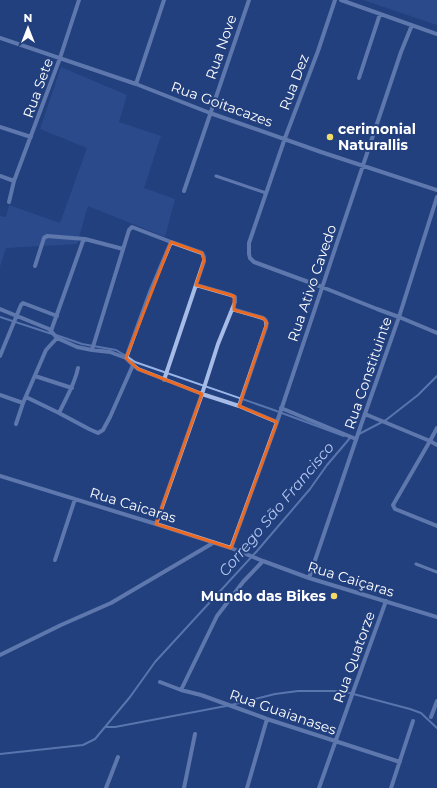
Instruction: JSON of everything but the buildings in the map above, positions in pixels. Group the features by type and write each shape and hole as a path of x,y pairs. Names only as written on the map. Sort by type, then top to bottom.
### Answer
{"street":[{"name":"Rua Sete","path":"9,202 14,181 60,58 79,0"},
{"path":"136,84 164,0"},
{"name":"Rua Nove","path":"184,191 249,0"},
{"name":"Rua Dez","path":"322,287 254,262 250,258 249,243 335,0"},
{"path":"341,0 437,34"},
{"path":"359,78 380,14"},
{"name":"Rua Ativo Cavedo","path":"231,548 277,422 363,165 412,25"},
{"name":"Rua Goitacazes","path":"0,38 136,84 210,113 285,138 321,152 437,190"},
{"path":"0,127 31,137"},
{"path":"0,176 14,181"},
{"name":"Rua Constituinte","path":"309,578 355,438 399,317 437,197"},
{"path":"92,350 129,230 132,227 202,253 204,261 164,380"},
{"path":"35,266 44,238 47,236 85,239 123,250"},
{"path":"52,331 83,241 85,239"},
{"path":"126,358 153,285 171,242"},
{"path":"156,524 218,344 235,300 234,296 196,284"},
{"path":"322,287 437,333"},
{"path":"0,356 23,303 57,316"},
{"path":"0,309 52,331 57,338 76,347 110,352 126,358 138,369 164,380 239,406 277,422"},
{"path":"232,309 263,318 267,323 239,406"},
{"path":"16,424 23,403 46,350 57,338"},
{"path":"26,397 98,433 103,430 110,417 133,365"},
{"path":"59,413 72,388 78,368"},
{"path":"35,376 72,388"},
{"path":"0,395 23,403"},
{"path":"281,408 355,438"},
{"path":"364,414 437,445"},
{"path":"437,428 393,505 395,509 437,526"},
{"name":"Rua Caicaras","path":"0,476 213,542 260,560"},
{"path":"55,560 75,499"},
{"path":"0,655 61,625 111,603 213,542"},
{"path":"181,690 217,616 260,560"},
{"name":"Rua Caiçaras","path":"260,560 309,578 437,617"},
{"name":"Rua Quatorze","path":"319,788 386,601"},
{"name":"Rua Guaianases","path":"160,682 219,701 267,719 400,762"},
{"path":"431,717 437,701"},
{"path":"246,788 267,719"},
{"path":"391,788 413,721"},
{"path":"184,788 195,734"},
{"path":"106,788 118,757"}],"lane":[{"path":"216,176 266,193"},
{"path":"416,564 437,572"}],"highlighted area":[{"path":"171,242 202,253 204,261 196,285 234,296 234,310 263,318 267,323 239,406 277,422 231,548 156,524 202,394 138,369 126,358"}],"shaded area":[{"path":"363,0 437,0 437,25"},
{"path":"61,67 127,95 119,122 161,136 144,188 175,199 165,237 88,206 77,244 6,248 0,267 0,216 6,217 9,205 60,223 87,148 40,129"}],"waterway":[{"path":"0,317 52,334"},
{"path":"56,335 82,344 116,350 135,362 344,436"},
{"path":"359,434 386,420 418,395 437,376"},
{"name":"Corrego São Francisco","path":"0,754 83,745 95,739 130,697 155,662 257,551 310,489 327,465 350,438"},
{"path":"231,705 275,694 298,691 342,691 421,713 437,728"},
{"path":"105,727 115,727 226,706"}],"place":[{"name":"cerimonial Naturallis","path":"330,137"},
{"name":"Mundo das Bikes","path":"334,596"}]}
